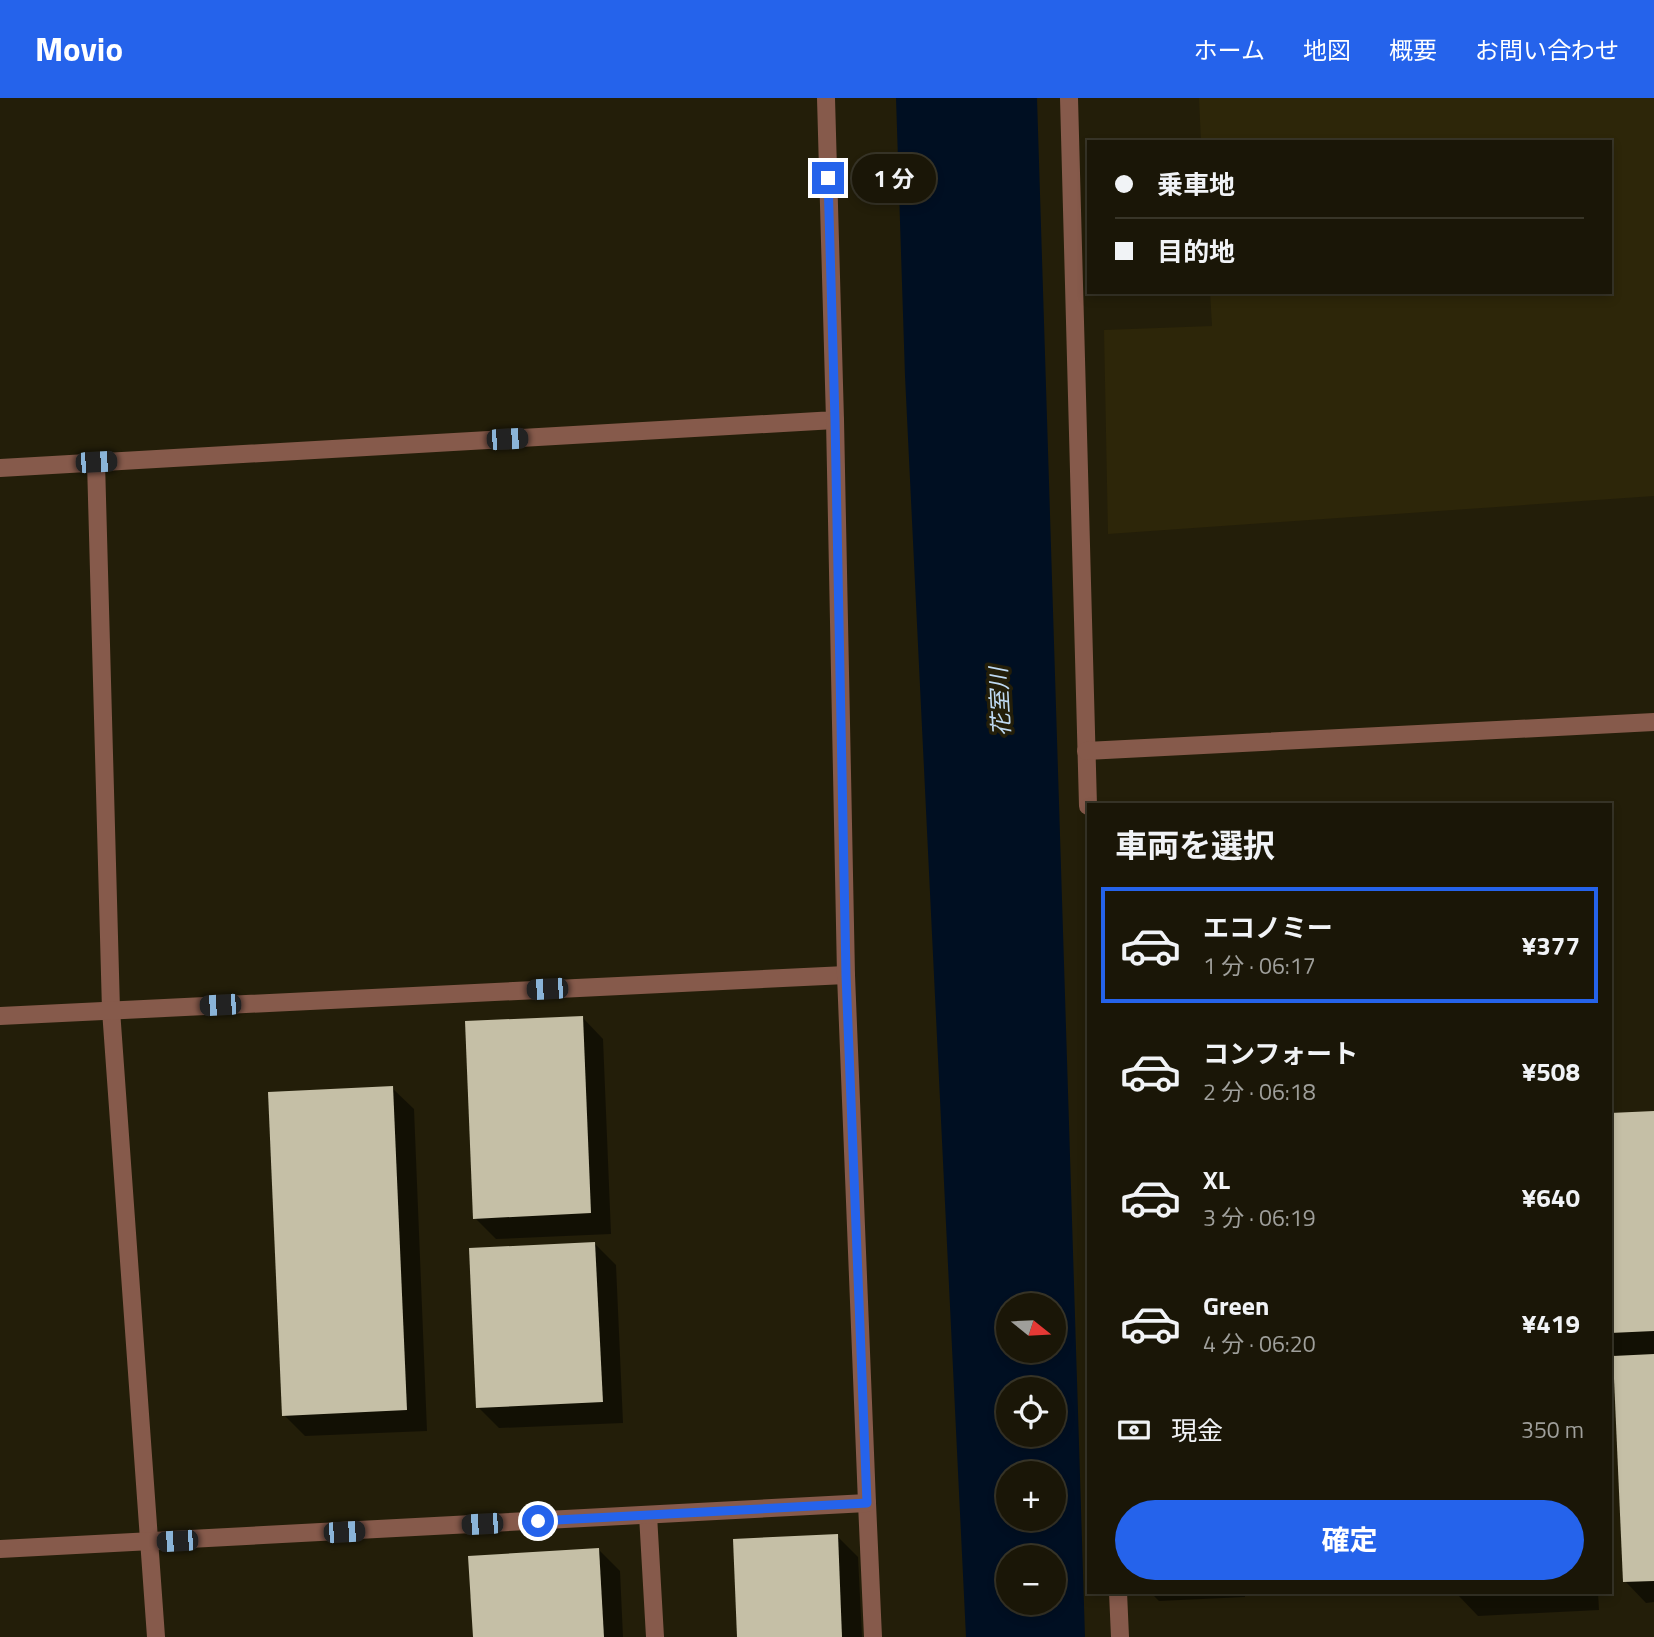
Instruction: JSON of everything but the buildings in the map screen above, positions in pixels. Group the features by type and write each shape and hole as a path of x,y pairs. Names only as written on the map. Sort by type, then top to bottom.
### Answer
{"street":[{"path":"825,98 835,420 846,975 873,1637"},
{"path":"1069,98 1088,803"},
{"path":"0,468 835,420"},
{"path":"96,462 111,1010 156,1637"},
{"path":"1086,751 1654,722"},
{"path":"0,1016 846,975"},
{"path":"0,1549 867,1503"},
{"path":"648,1515 655,1637"},
{"path":"1118,1594 1120,1637"}],"shaded area":[{"path":"1199,98 1654,98 1654,496 1108,534 1104,330 1212,326 1210,294 1612,294 1612,140 1201,140"}],"water":[{"name":"花室川","path":"896,98 1037,98 1085,1637 966,1637 905,376"}],"route":[{"path":"538,1521 867,1503 846,975 828,178"}]}
